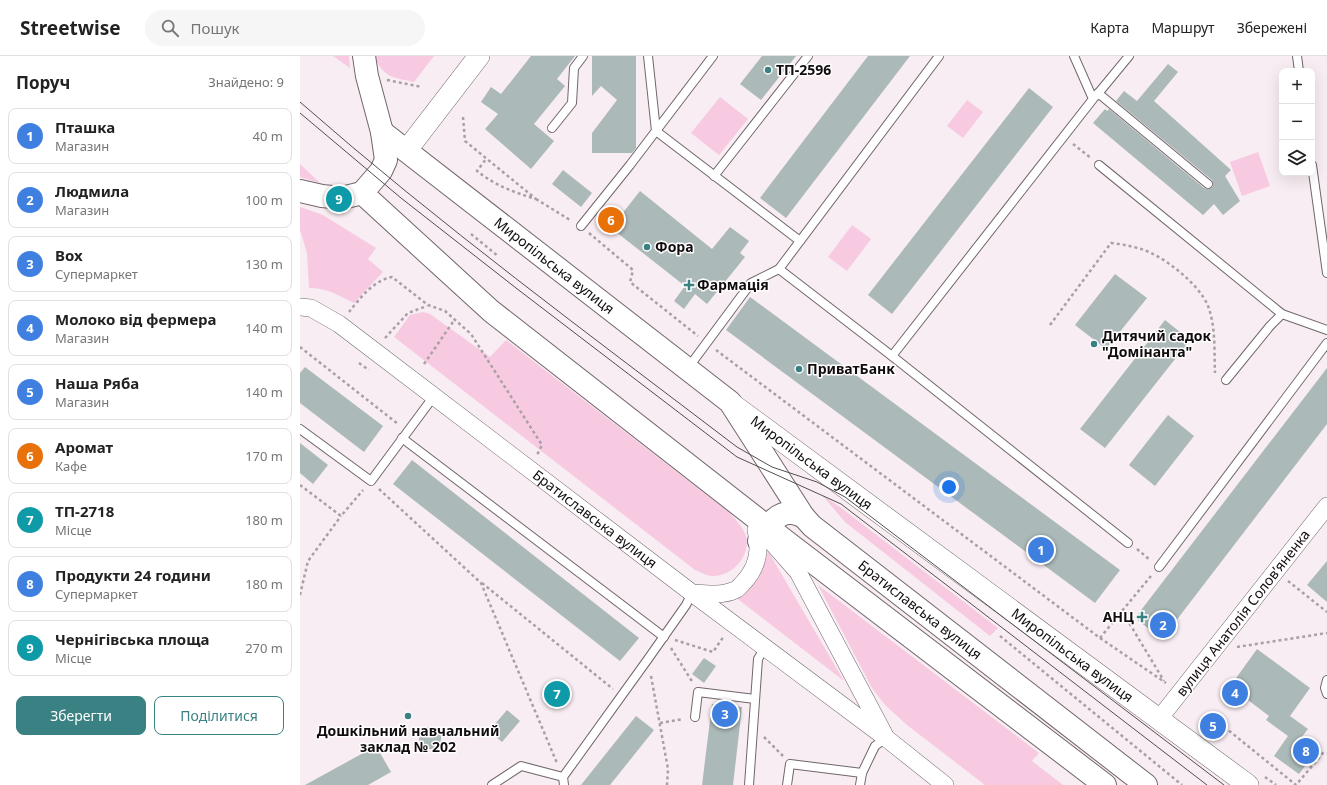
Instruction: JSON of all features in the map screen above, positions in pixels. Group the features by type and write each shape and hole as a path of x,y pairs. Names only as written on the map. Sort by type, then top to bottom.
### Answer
{"main road":[{"path":"300,192 342,198 362,193 381,171 386,160 382,132 367,76 364,56"},
{"name":"Миропільська вулиця","path":"382,132 730,402"},
{"name":"Братиславська вулиця","path":"362,193 491,311 760,529 1105,785"},
{"name":"Братиславська вулиця","path":"730,402 803,516 812,526 1146,785"},
{"path":"760,529 780,515 790,513 803,516"}],"street":[{"path":"406,151 479,56"},
{"name":"Братиславська вулиця","path":"300,307 311,308 339,324 692,593 886,738 945,785"},
{"name":"Миропільська вулиця","path":"730,402 1248,785"},
{"name":"вулиця Анатолія Соловʼяненка","path":"1159,719 1325,512"},
{"path":"692,593 718,594 736,590 749,578 757,561 760,529"},
{"name":"Братиславська вулиця","path":"760,529 798,572 886,738"}],"lane":[{"path":"552,128 572,103 574,68 583,56"},
{"path":"648,56 656,131 800,241"},
{"path":"581,226 713,56"},
{"path":"714,176 808,56"},
{"path":"687,369 751,284 779,269 938,56"},
{"path":"1074,56 1095,96 1208,184"},
{"path":"892,356 1095,96 1129,56"},
{"path":"1297,56 1299,68"},
{"path":"1099,165 1282,314 1327,330"},
{"path":"1314,176 1327,273"},
{"path":"779,269 892,356 1128,543"},
{"path":"1226,380 1270,326 1282,314"},
{"path":"1159,567 1327,343"},
{"path":"300,429 371,481 434,396"},
{"path":"402,438 664,637"},
{"path":"492,785 521,766 563,781 686,605 692,593"},
{"path":"749,785 758,659 765,647"},
{"path":"1327,680 1325,688 1327,694"},
{"path":"695,717 698,692 755,699"},
{"path":"860,785 862,773 875,746 886,738"},
{"path":"787,785 790,764 862,773"}],"path":[{"path":"384,80 422,87"},
{"path":"463,117 465,141 536,199 581,226 633,270 630,282 707,344 1100,638 1166,683 1122,611"},
{"path":"1064,137 1099,165"},
{"path":"486,159 477,171 490,181 511,191 536,199"},
{"path":"471,234 498,256"},
{"path":"1050,325 1111,243 1143,249 1164,260 1202,293 1208,307 1213,328 1215,373 1226,380"},
{"path":"352,308 373,285 384,278 392,277 428,305 408,313 387,336"},
{"path":"424,364 454,319"},
{"path":"300,347 408,431"},
{"path":"300,595 308,561 341,516 371,481 481,583 621,696"},
{"path":"300,485 341,516"},
{"path":"1100,638 1159,567 1128,543"},
{"path":"481,583 563,781"},
{"path":"1292,585 1327,612"},
{"path":"1213,651 1327,633"},
{"path":"664,637 713,652 725,635"},
{"path":"1000,636 1182,785"},
{"path":"664,637 698,692"},
{"path":"648,660 668,769 667,785"},
{"path":"660,723 695,717"},
{"path":"1203,729 1212,717 1296,785 1322,753 1327,753"},
{"path":"753,725 790,764"}],"shaded area":[{"path":"333,56 349,56 350,68"},
{"path":"374,56 434,56 414,82 400,79 385,73"},
{"path":"720,97 748,119 719,155 691,133"},
{"path":"967,100 983,112 963,138 947,126"},
{"path":"1258,152 1270,186 1242,196 1230,162"},
{"path":"300,164 320,183 300,177"},
{"path":"300,207 323,215 376,248 368,259 383,272 354,303 327,290 309,288 307,253 300,230"},
{"path":"852,225 871,239 847,271 828,257"},
{"path":"423,312 430,314 490,357 506,340 730,513 746,536 747,544 743,558 733,569 719,575 710,576 695,570 394,337 410,315"},
{"path":"822,495 840,507 998,628 990,636 845,522"},
{"path":"768,551 844,681 735,597 757,578 763,567"},
{"path":"818,585 1039,753 1032,761 1063,785 985,785 907,725 885,705 872,688"}],"building":[{"path":"531,56 575,56 557,79 565,86 534,124 554,141 531,169 485,129 498,114 481,102 491,87 501,94"},
{"path":"592,56 636,56 636,148 632,153 592,153 592,133 617,100 601,86 592,96"},
{"name":"ТП-2596","path":"762,56 796,56 761,100 740,84"},
{"path":"868,56 910,56 786,218 760,198"},
{"path":"1168,64 1178,72 1154,101 1231,170 1225,176 1240,201 1223,215 1214,204 1203,215 1093,123 1105,109 1107,111 1109,109 1204,188 1212,188 1212,180 1116,101 1124,91 1137,101"},
{"path":"1029,88 1053,107 892,314 868,295"},
{"path":"563,170 592,193 581,207 552,184"},
{"path":"640,191 712,249 730,227 749,241 740,253 745,257 707,304 695,294 684,309 674,301 685,286 611,228"},
{"path":"1115,274 1147,298 1106,349 1075,325"},
{"path":"750,297 1120,570 1095,603 726,330"},
{"path":"1165,320 1190,340 1105,448 1080,429"},
{"path":"305,367 383,426 364,452 300,403 300,373"},
{"path":"1327,368 1327,424 1162,639 1135,618"},
{"path":"1168,415 1194,436 1155,486 1129,465"},
{"path":"300,443 328,465 313,484 300,473"},
{"path":"412,460 639,638 620,661 393,484"},
{"path":"1327,561 1327,602 1307,585"},
{"path":"1257,649 1310,688 1290,716 1308,729 1301,738 1317,750 1299,774 1274,756 1288,736 1266,720 1269,716 1244,697 1241,703 1226,692"},
{"path":"704,658 716,666 704,683 692,674"},
{"path":"558,679 570,689 557,707 544,698"},
{"path":"712,704 742,707 733,785 702,785"},
{"path":"507,710 520,721 502,742 489,731"},
{"path":"636,716 654,730 610,785 581,785"},
{"path":"430,727 438,730 441,738 438,746 430,749 422,746 419,738 422,730"},
{"name":"Дошкільний навчальний заклад № 202","path":"376,746 391,772 368,785 305,785"}],"tram line":[{"path":"300,102 406,192 571,321 737,447 772,467 817,482 845,497 1224,785"},
{"path":"300,113 401,198 737,457 841,504 1207,785"}],"place":[{"name":"ТП-2596","path":"768,70"},
{"name":"Чернігівська площа","path":"339,199"},
{"name":"Аромат","path":"611,220"},
{"name":"Фора","path":"647,247"},
{"name":"Фармація","path":"689,285"},
{"name":"Дитячий садок \"Домінанта\"","path":"1094,344"},
{"name":"ПриватБанк","path":"799,369"},
{"name":"Пташка","path":"1041,550"},
{"name":"АНЦ","path":"1142,617"},
{"name":"Людмила","path":"1163,625"},
{"name":"Молоко від фермера","path":"1235,693"},
{"name":"ТП-2718","path":"557,694"},
{"name":"Box","path":"725,714"},
{"name":"Дошкільний навчальний заклад № 202","path":"408,716"},
{"name":"Наша Ряба","path":"1213,726"},
{"name":"Продукти 24 години","path":"1306,751"}]}
